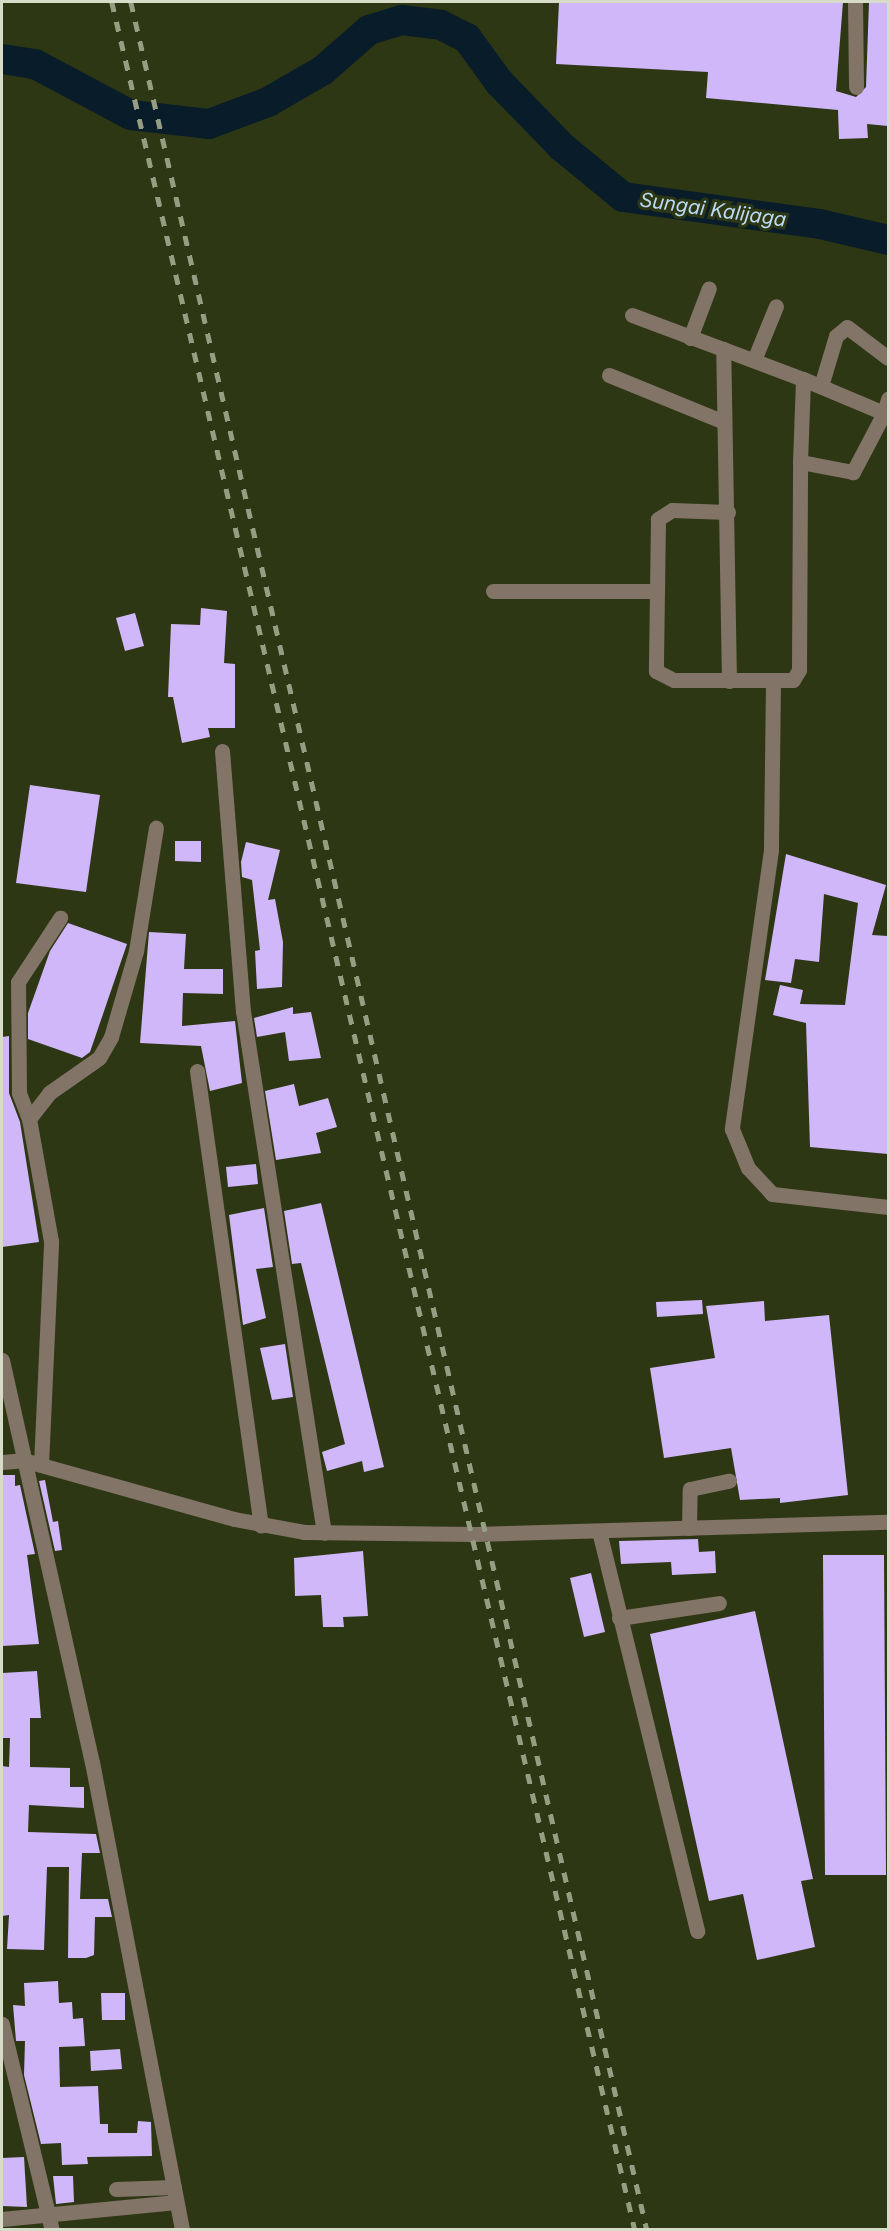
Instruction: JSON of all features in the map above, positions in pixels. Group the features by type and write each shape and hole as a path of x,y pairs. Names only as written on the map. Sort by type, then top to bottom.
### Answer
{"street":[{"path":"855,2 856,87"},
{"path":"690,338 710,288"},
{"path":"754,360 776,306"},
{"path":"632,315 821,386 886,406 853,472 800,462"},
{"path":"821,386 836,336 847,327 888,358"},
{"path":"723,349 728,512 729,681"},
{"path":"609,375 724,422"},
{"path":"728,512 672,510 661,515 654,591 659,674 669,680 773,682 795,679 799,670 800,462 803,379"},
{"path":"493,591 654,591"},
{"path":"773,682 771,850 732,1117 734,1140 755,1177 778,1197 888,1207"},
{"path":"222,751 243,1011 324,1533"},
{"path":"29,1119 49,1093 99,1058 111,1037 136,951 156,828"},
{"path":"41,1465 51,1241 29,1119 19,1093 18,982 60,918"},
{"path":"197,1071 261,1526"},
{"path":"2,1360 92,1762 182,2229"},
{"path":"2,1462 23,1460 261,1526 324,1533 599,1531 888,1522"},
{"path":"689,1528 690,1489 729,1481"},
{"path":"599,1531 697,1931"},
{"path":"620,1618 719,1603"},
{"path":"2,2024 51,2222"},
{"path":"116,2189 175,2195"},
{"path":"2,2219 51,2222 175,2195"}],"building":[{"path":"559,2 843,2 836,91 856,97 866,87 869,2 888,2 888,126 867,124 868,138 839,139 838,110 706,98 708,72 556,64"},
{"path":"201,608 227,611 224,663 235,664 235,728 208,728 210,737 182,743 173,697 168,697 171,624 200,625"},
{"path":"135,613 144,646 125,651 116,618"},
{"path":"30,785 100,795 86,892 16,883"},
{"path":"175,841 201,841 201,862 175,861"},
{"path":"246,842 280,850 268,900 275,899 283,942 282,987 257,989 255,951 260,950 252,880 242,877 241,862"},
{"path":"786,854 886,885 872,935 888,936 888,1154 810,1147 806,1023 773,1015 780,985 803,990 800,1004 845,1005 858,903 824,894 819,962 795,959 791,983 765,980"},
{"path":"68,923 127,944 90,1052 82,1058 28,1039 28,1013 50,951"},
{"path":"149,932 186,934 184,969 223,969 223,994 183,993 182,1026 235,1021 242,1083 210,1091 201,1046 140,1043"},
{"path":"293,1007 293,1014 311,1012 321,1058 289,1061 285,1032 257,1037 254,1018"},
{"path":"9,1036 9,1093 20,1122 39,1242 2,1247 2,1037"},
{"path":"294,1084 299,1106 328,1098 337,1127 316,1133 321,1153 276,1160 265,1091"},
{"path":"256,1164 258,1184 228,1187 226,1167"},
{"path":"321,1203 384,1467 364,1472 362,1461 327,1471 322,1452 345,1444 301,1263 292,1264 284,1211"},
{"path":"264,1208 273,1267 256,1269 266,1318 243,1325 229,1215"},
{"path":"702,1300 703,1314 657,1317 656,1302"},
{"path":"764,1301 765,1321 829,1315 848,1495 780,1503 780,1498 740,1500 731,1448 664,1458 650,1368 715,1358 706,1306"},
{"path":"285,1344 293,1397 272,1400 260,1348"},
{"path":"2,1475 15,1475 15,1486 20,1485 35,1554 27,1555 39,1644 2,1646"},
{"path":"45,1480 53,1522 58,1521 62,1550 55,1551 39,1481"},
{"path":"698,1539 699,1552 715,1551 716,1573 672,1575 671,1562 621,1564 619,1541"},
{"path":"363,1551 368,1616 343,1617 344,1627 323,1627 321,1595 295,1596 294,1558"},
{"path":"823,1555 884,1555 886,1875 825,1875"},
{"path":"591,1573 605,1632 584,1637 570,1578"},
{"path":"755,1611 813,1879 801,1881 815,1947 757,1960 743,1894 709,1901 650,1634"},
{"path":"37,1671 41,1718 30,1718 30,1767 70,1768 70,1787 84,1787 84,1808 29,1805 28,1832 96,1834 100,1853 82,1853 80,1899 108,1899 112,1917 95,1917 94,1955 86,1958 68,1958 69,1867 47,1867 44,1950 7,1949 9,1915 2,1916 2,1766 9,1767 10,1738 2,1738 2,1673"},
{"path":"58,1981 59,2003 72,2002 73,2019 83,2018 85,2046 59,2047 60,2087 98,2086 100,2124 108,2124 108,2133 137,2133 138,2121 151,2122 152,2156 87,2157 88,2164 62,2165 61,2143 41,2144 24,2075 25,2041 16,2041 13,2005 25,2006 24,1983"},
{"path":"101,1993 125,1993 125,2020 102,2020"},
{"path":"120,2049 122,2069 91,2071 90,2051"},
{"path":"24,2157 27,2207 2,2206 2,2158"},
{"path":"53,2176 73,2176 74,2202 56,2204"}],"waterway":[{"name":"Sungai Kalijaga","path":"2,59 35,64 131,115 209,124 268,102 322,71 369,30 402,20 441,25 467,38 499,82 562,147 623,197 820,224 888,240"}],"railway":[{"path":"112,2 635,2230"},
{"path":"131,2 647,2230"}]}
